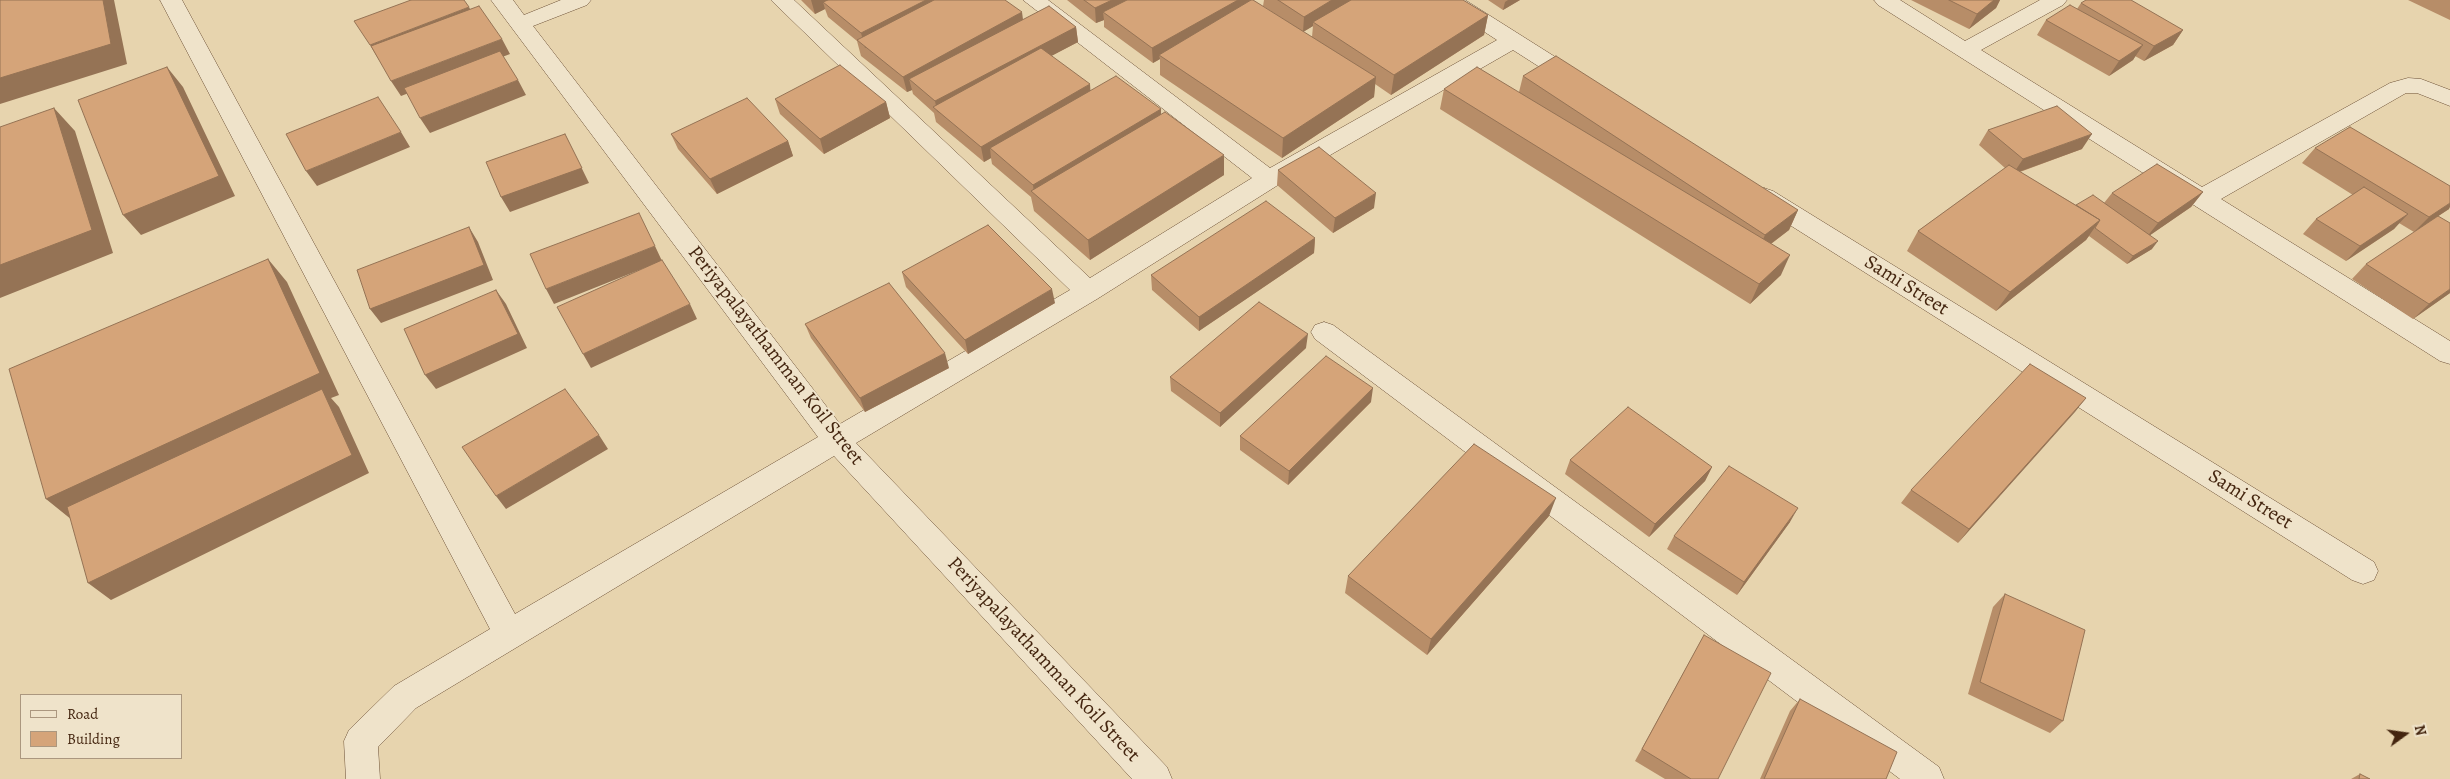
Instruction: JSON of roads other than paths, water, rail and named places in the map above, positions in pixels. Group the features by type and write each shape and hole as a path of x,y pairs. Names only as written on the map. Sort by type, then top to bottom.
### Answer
{"street":[{"path":"171,0 510,634"},
{"name":"Periyapalayathamman Koil Street","path":"502,0 836,440 1156,779"},
{"path":"520,24 580,0"},
{"path":"782,0 1088,292"},
{"path":"1034,0 1270,179"},
{"path":"1450,0 1597,92"},
{"path":"1885,0 2450,354"},
{"path":"1965,50 2056,0"},
{"path":"363,779 361,741 404,697 1088,292 1270,179 1513,40"},
{"path":"2203,198 2398,88 2408,85 2421,86 2450,99"},
{"name":"Sami Street","path":"1740,182 2363,571"},
{"path":"1324,332 1927,779"}]}
